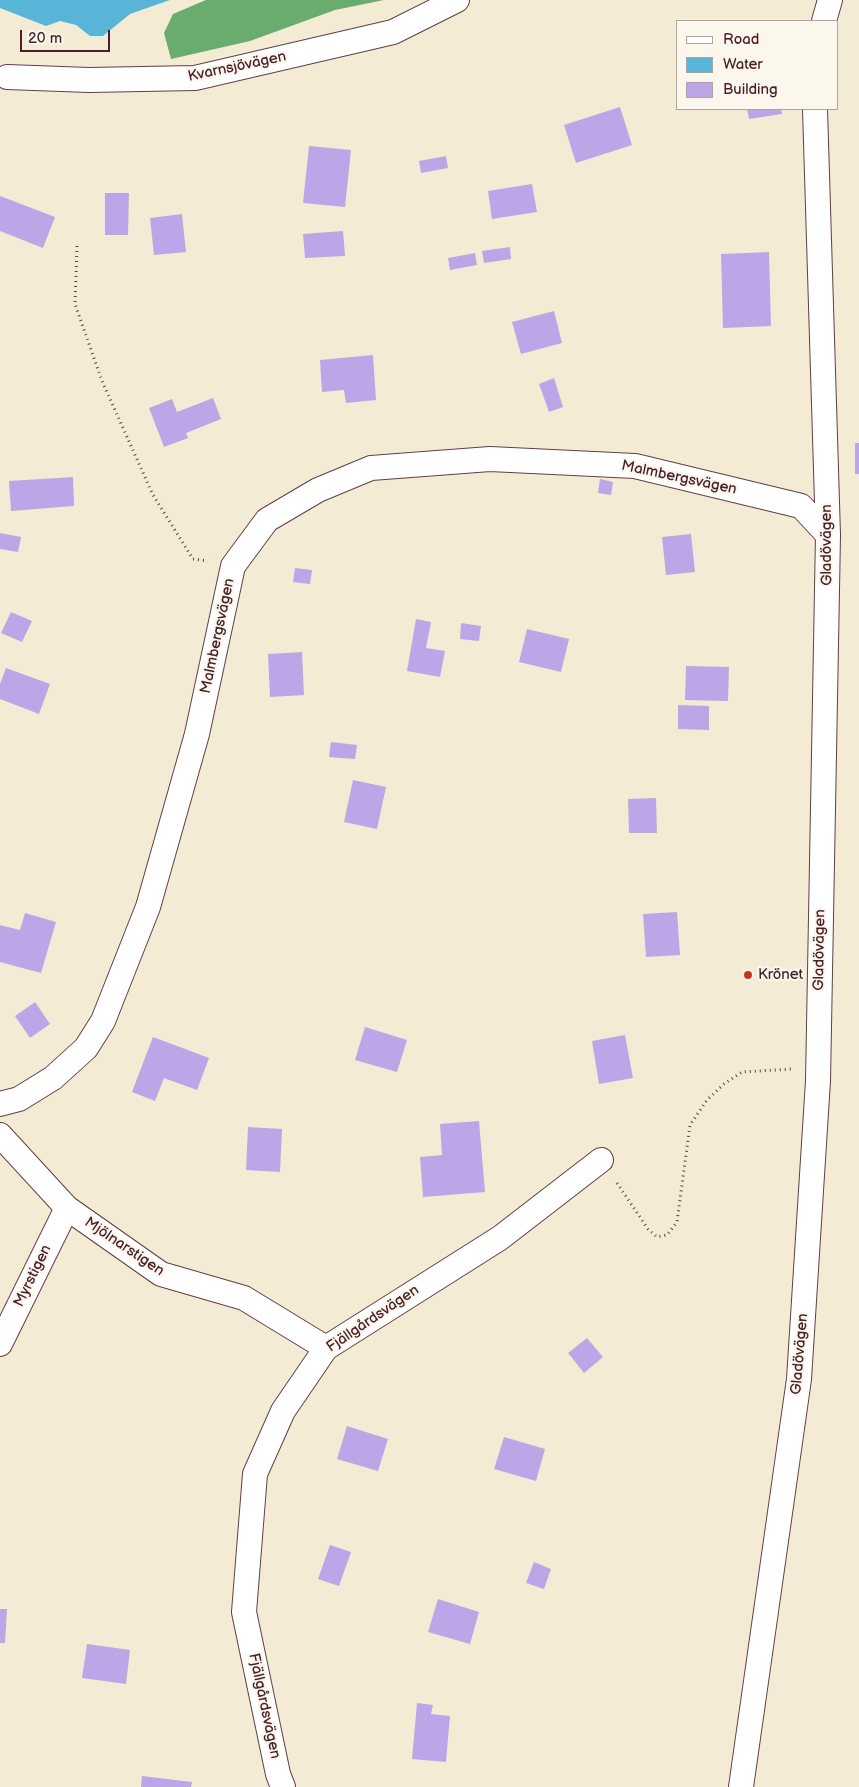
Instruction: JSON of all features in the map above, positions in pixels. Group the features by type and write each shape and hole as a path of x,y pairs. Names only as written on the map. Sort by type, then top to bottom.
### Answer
{"street":[{"name":"Kvarnsjövägen","path":"7,77 89,80 195,78 393,32 457,0"},
{"path":"824,20 830,0"},
{"name":"Gladövägen","path":"741,1787 799,1379 818,1082 828,535 815,110"},
{"name":"Malmbergsvägen","path":"0,1104 19,1099 53,1078 86,1048 103,1020 151,897 197,734 233,566 267,520 318,490 372,468 490,459 635,466 801,506 828,535"},
{"name":"Mjölnarstigen","path":"0,1135 67,1208 161,1274 244,1298 326,1348"},
{"name":"Fjällgårdsvägen","path":"283,1787 278,1774 244,1612 255,1474 283,1410 326,1348 500,1238 601,1160"},
{"name":"Myrstigen","path":"0,1344 67,1208"}],"path":[{"path":"77,246 75,304 102,381 152,495 193,559 233,566"},
{"path":"601,1160 648,1229 657,1237 667,1235 677,1222 690,1125 707,1100 724,1084 742,1072 792,1069 792,1078"}],"green space":[{"path":"206,0 384,0 335,10 250,41 171,59 164,33 173,14"}],"water":[{"path":"0,0 170,0 130,14 103,36 90,36 76,25 60,21 46,26 0,8"}],"building":[{"path":"620,107 632,145 576,163 564,125"},
{"path":"747,110 781,110 782,114 749,119"},
{"path":"309,146 351,150 345,207 303,203"},
{"path":"446,156 448,168 421,173 419,161"},
{"path":"532,184 537,212 492,219 488,191"},
{"path":"105,193 129,193 128,235 105,235"},
{"path":"0,196 55,217 43,248 0,231"},
{"path":"182,214 186,252 154,255 150,218"},
{"path":"343,231 345,256 305,258 303,234"},
{"path":"510,247 511,259 484,263 482,251"},
{"path":"769,252 771,326 723,328 721,254"},
{"path":"475,253 477,265 450,270 448,258"},
{"path":"554,311 562,343 521,354 512,322"},
{"path":"373,355 376,400 346,403 344,390 322,392 320,360"},
{"path":"554,378 563,407 549,412 539,384"},
{"path":"213,398 221,419 186,433 188,438 164,447 149,408 172,399 177,412"},
{"path":"855,443 859,443 859,474 855,474"},
{"path":"73,477 74,506 11,511 9,481"},
{"path":"600,479 613,482 611,495 598,493"},
{"path":"0,533 21,537 18,552 0,549"},
{"path":"691,534 695,572 666,575 662,537"},
{"path":"295,568 312,570 310,584 293,582"},
{"path":"11,612 32,621 22,642 1,633"},
{"path":"416,619 431,622 426,648 445,651 440,677 407,671"},
{"path":"461,623 481,626 479,641 460,639"},
{"path":"527,629 569,639 561,672 519,662"},
{"path":"302,652 304,695 270,697 268,654"},
{"path":"686,666 729,667 728,701 685,700"},
{"path":"6,668 50,684 39,714 0,699 0,684"},
{"path":"678,705 709,706 709,730 678,729"},
{"path":"331,742 357,745 355,759 329,757"},
{"path":"353,780 386,787 377,829 344,822"},
{"path":"656,798 657,833 629,833 628,799"},
{"path":"677,912 680,955 646,957 643,914"},
{"path":"25,913 56,922 41,973 0,962 0,925 20,930"},
{"path":"35,1002 50,1024 30,1038 15,1016"},
{"path":"365,1027 407,1040 397,1072 355,1060"},
{"path":"625,1035 633,1078 599,1084 592,1041"},
{"path":"153,1037 209,1058 197,1090 164,1078 155,1101 132,1092"},
{"path":"479,1121 485,1192 423,1197 420,1157 442,1155 440,1124"},
{"path":"248,1127 282,1129 280,1172 246,1170"},
{"path":"587,1338 603,1357 584,1373 568,1353"},
{"path":"347,1426 388,1439 378,1471 337,1459"},
{"path":"504,1437 545,1449 536,1481 494,1469"},
{"path":"330,1545 351,1552 339,1586 318,1579"},
{"path":"534,1562 551,1569 544,1589 526,1583"},
{"path":"438,1599 479,1612 470,1644 428,1632"},
{"path":"0,1609 7,1609 5,1643 0,1643"},
{"path":"87,1644 130,1650 126,1684 82,1678"},
{"path":"417,1703 433,1705 431,1714 450,1716 446,1762 412,1759"},
{"path":"142,1776 192,1782 191,1787 141,1787"}],"place":[{"name":"Krönet","path":"748,975"}]}
